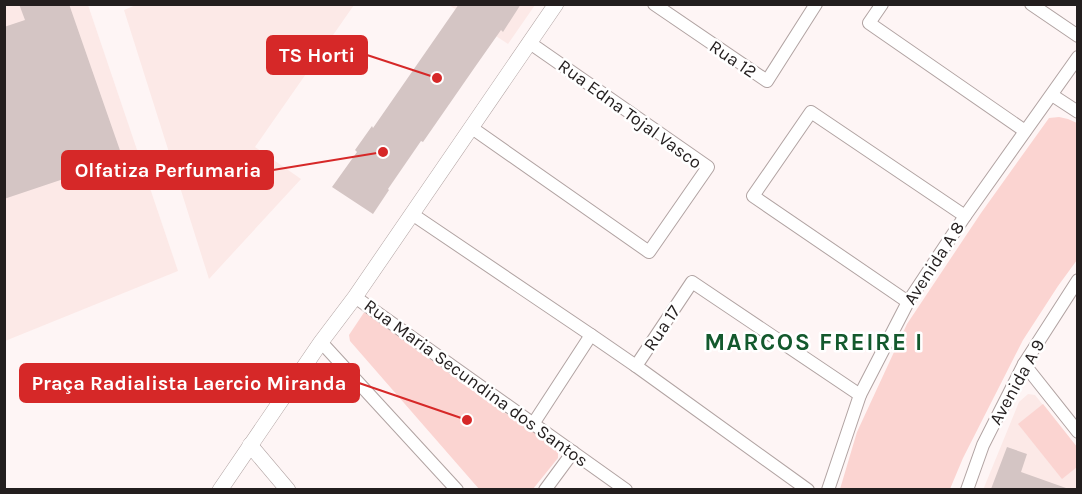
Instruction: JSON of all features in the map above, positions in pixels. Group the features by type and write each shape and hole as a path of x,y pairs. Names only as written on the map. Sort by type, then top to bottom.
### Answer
{"street":[{"path":"220,489 321,342 356,297 556,4"},
{"name":"Rua 12","path":"654,4 767,81 816,4"},
{"path":"882,4 869,23 1025,131"},
{"path":"1031,4 1077,36"},
{"name":"Rua Edna Tojal Vasco","path":"472,128 648,252 708,167 530,43"},
{"name":"Avenida A 8","path":"828,489 860,395 908,302 965,216 1077,57"},
{"path":"1052,95 1077,112"},
{"path":"908,302 753,196 811,112 965,216"},
{"path":"412,214 636,366"},
{"name":"Avenida A 9","path":"967,489 983,445 1024,364 1077,280"},
{"name":"Rua 17","path":"808,489 636,366 692,282 860,395"},
{"name":"Rua Maria Secundina dos Santos","path":"356,297 626,489"},
{"path":"533,424 591,335"},
{"path":"321,342 457,489"},
{"path":"1024,364 1077,432"},
{"path":"250,445 288,489"},
{"path":"545,489 573,452"}],"shaded area":[{"path":"5,5 88,5 178,271 5,341"},
{"path":"136,5 354,5 255,147 301,179 209,279 124,10"},
{"path":"449,5 535,5 508,44"},
{"path":"1059,117 1077,123 1077,260 1023,340 963,458 950,489 840,489 857,432 907,324 981,213 1049,118"},
{"path":"365,311 480,396 551,444 558,452 558,458 533,489 479,489 350,341 349,335"},
{"path":"1028,394 1035,395 1077,447 1077,489 983,490 1019,402"},
{"path":"1043,404 1077,447 1077,467 1062,479 1018,424"}],"building":[{"path":"19,4 69,4 123,159 4,199 4,27 25,20"},
{"path":"459,4 521,4 423,142 421,141 373,214 332,187 357,152 355,150 372,126 373,128"},
{"path":"1007,447 1027,454 1021,472 1066,489 991,489"}],"place":[{"name":"TS Horti","path":"437,78"},
{"name":"Olfatiza Perfumaria","path":"383,152"},
{"name":"Praça Radialista Laercio Miranda","path":"467,420"}],"district":[{"name":"MARCOS FREIRE I","path":"814,342"}]}
